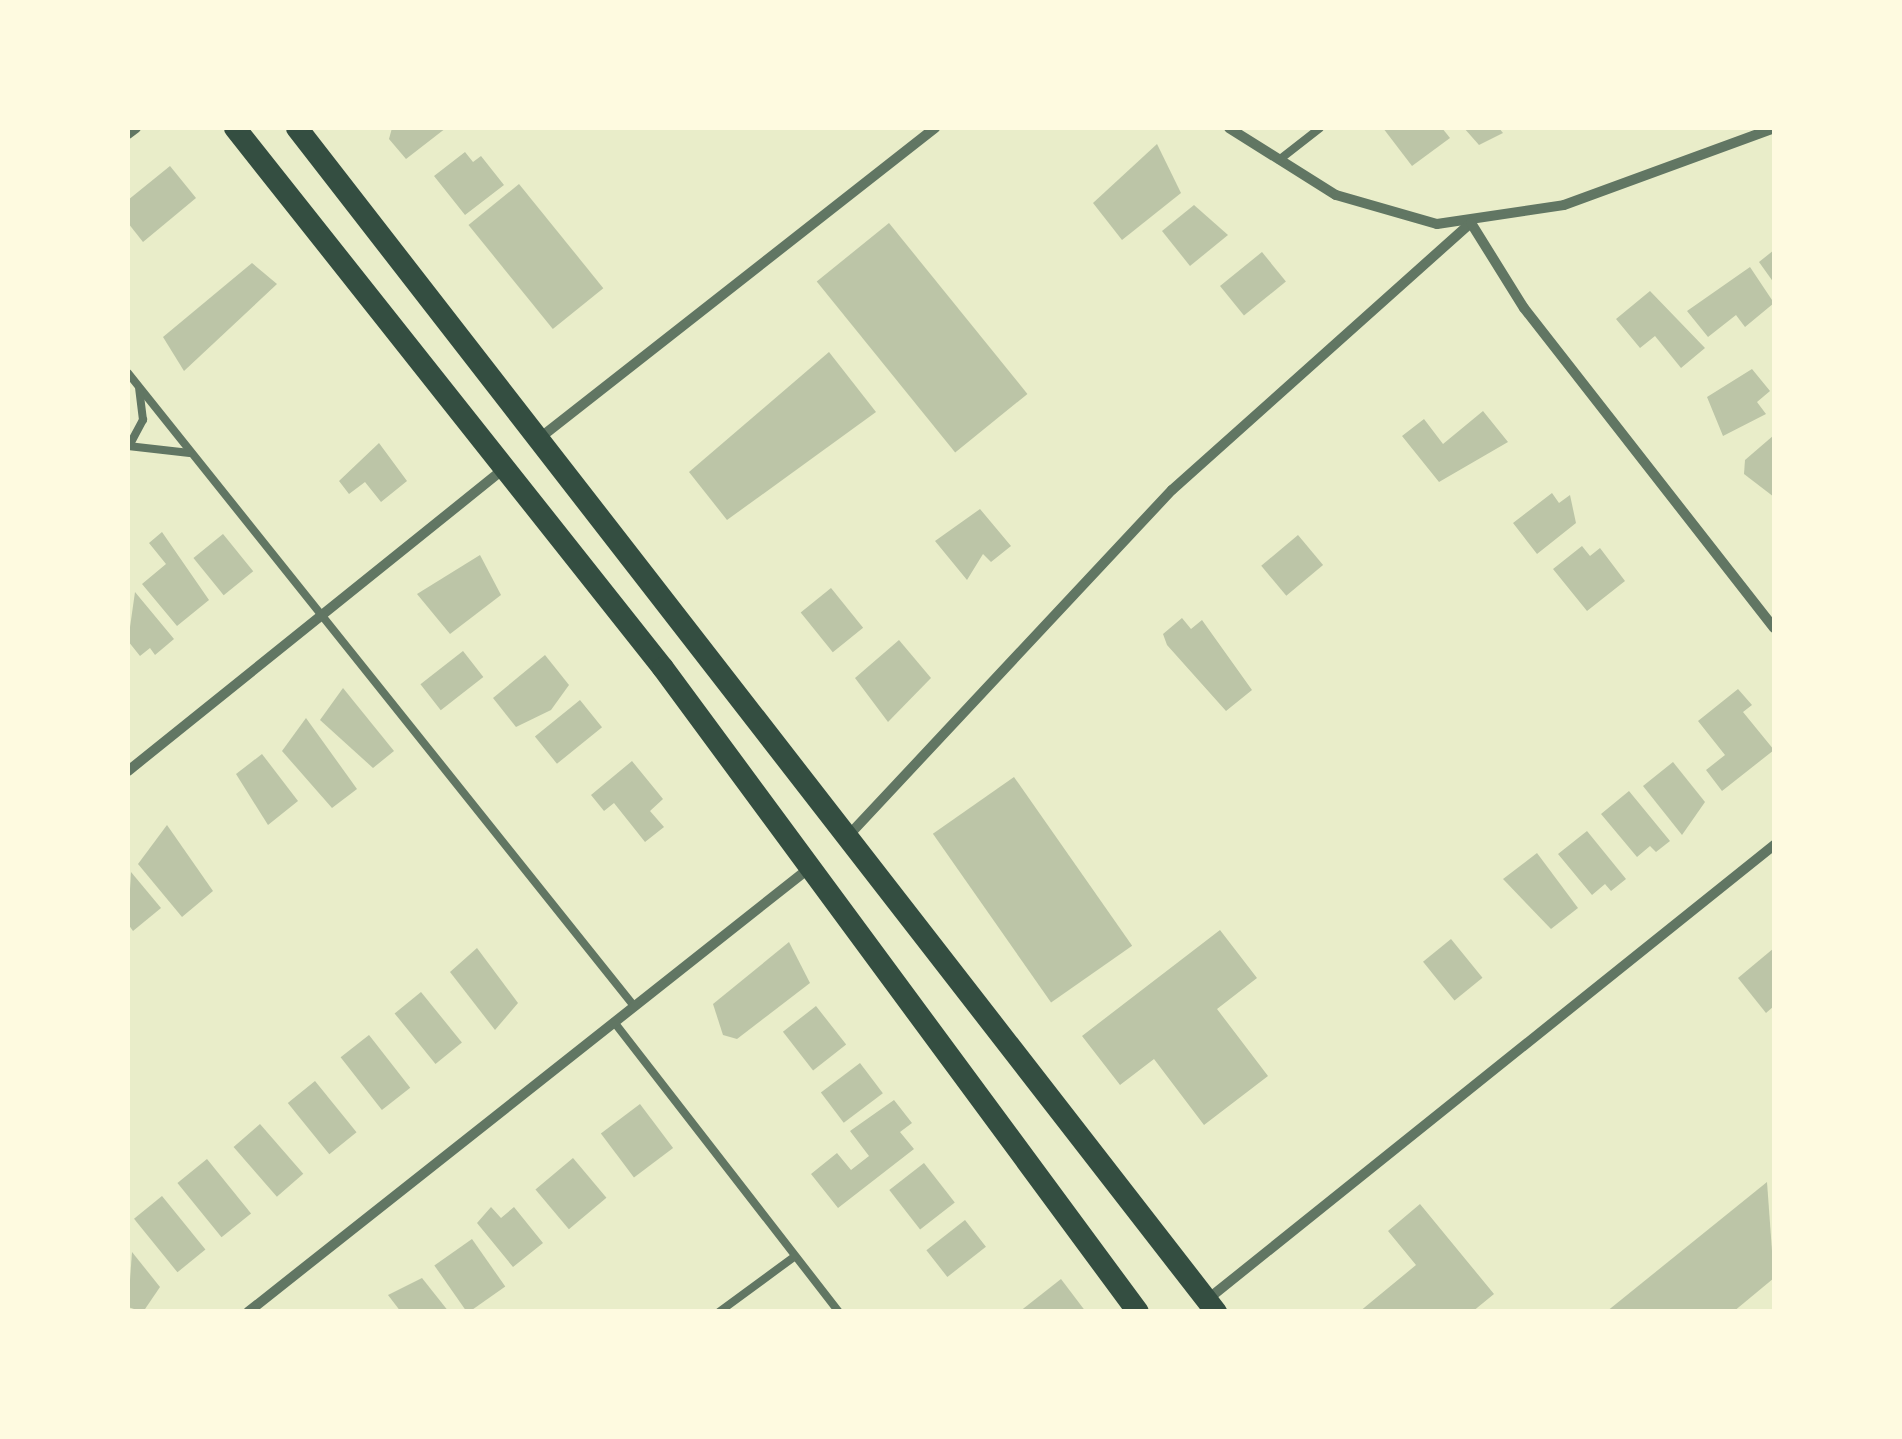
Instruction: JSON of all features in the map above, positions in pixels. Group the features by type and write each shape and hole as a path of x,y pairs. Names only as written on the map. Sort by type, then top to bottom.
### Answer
{"main road":[{"path":"234,128 812,866 1138,1312"},
{"path":"297,128 542,437 1211,1306"}],"street":[{"path":"128,134 136,128"},
{"path":"542,437 936,128"},
{"path":"1230,128 1276,163 1384,213 1471,222 1639,182 1774,128"},
{"path":"1471,222 1524,308 1774,628"},
{"path":"850,835 1172,490 1471,222"},
{"path":"128,771 504,468"},
{"path":"1211,1306 1774,845"},
{"path":"248,1312 812,866"}],"lane":[{"path":"1276,163 1320,128"},
{"path":"128,374 634,1006"},
{"path":"139,388 144,420 128,446 190,453"},
{"path":"614,1022 839,1312"},
{"path":"720,1312 794,1257"}],"building":[{"path":"392,128 446,128 406,159 389,139"},
{"path":"1383,128 1442,128 1450,138 1412,166"},
{"path":"1464,128 1499,128 1503,133 1479,145"},
{"path":"1157,144 1181,193 1122,240 1093,203"},
{"path":"465,152 473,162 481,156 504,185 465,215 434,176"},
{"path":"170,166 196,198 143,242 128,223 128,200"},
{"path":"519,184 603,288 553,329 468,225"},
{"path":"1194,205 1228,235 1190,266 1162,231"},
{"path":"889,223 1027,394 955,452 817,282"},
{"path":"1774,250 1774,283 1759,262"},
{"path":"1262,252 1286,282 1244,316 1220,286"},
{"path":"252,263 277,284 184,371 163,337"},
{"path":"1750,267 1774,303 1745,327 1736,315 1708,337 1687,311"},
{"path":"1650,291 1705,348 1681,368 1655,336 1640,348 1616,319"},
{"path":"829,352 876,412 727,520 689,472"},
{"path":"1752,369 1770,391 1757,402 1766,414 1723,436 1707,397"},
{"path":"1483,411 1508,442 1439,482 1402,436 1424,419 1443,444"},
{"path":"1774,435 1774,497 1744,474 1745,460"},
{"path":"379,443 407,481 381,502 365,482 349,494 339,481"},
{"path":"1552,493 1559,503 1570,495 1576,523 1537,554 1513,523"},
{"path":"980,509 1011,546 991,562 983,554 967,580 935,541"},
{"path":"162,532 209,600 177,626 142,584 166,564 149,543"},
{"path":"223,534 253,571 224,595 193,558"},
{"path":"1298,535 1323,565 1286,596 1261,566"},
{"path":"1582,546 1590,556 1600,548 1625,581 1587,611 1553,569"},
{"path":"480,555 501,595 450,634 417,594"},
{"path":"831,588 863,628 833,652 801,613"},
{"path":"135,592 174,639 155,655 150,648 140,656 128,641"},
{"path":"1182,618 1191,629 1202,620 1252,690 1226,711 1167,645 1163,634"},
{"path":"899,640 931,678 888,722 855,678"},
{"path":"463,651 483,677 441,710 420,684"},
{"path":"545,655 569,685 551,710 516,727 493,698"},
{"path":"343,688 394,751 373,768 320,720"},
{"path":"1738,689 1752,705 1743,712 1774,750 1722,791 1706,770 1725,755 1698,721"},
{"path":"580,700 602,727 557,764 535,737"},
{"path":"306,718 357,789 332,808 282,751"},
{"path":"262,754 298,801 268,825 236,774"},
{"path":"632,761 663,799 650,811 664,827 645,842 614,803 604,811 591,795"},
{"path":"1673,762 1705,802 1682,835 1643,786"},
{"path":"1014,777 1132,946 1051,1003 933,834"},
{"path":"1629,791 1670,841 1656,852 1650,846 1637,857 1601,814"},
{"path":"167,825 213,891 182,917 138,864"},
{"path":"1587,831 1626,879 1611,891 1605,884 1592,895 1558,854"},
{"path":"1537,853 1578,908 1551,929 1503,879"},
{"path":"131,872 161,908 133,931 128,924"},
{"path":"1220,930 1257,978 1217,1009 1268,1076 1204,1125 1154,1059 1120,1085 1082,1036"},
{"path":"1451,939 1482,978 1454,1001 1423,962"},
{"path":"789,942 810,983 737,1039 723,1035 713,1004"},
{"path":"477,948 518,1003 495,1030 450,972"},
{"path":"1774,948 1774,1006 1766,1013 1738,978"},
{"path":"421,992 462,1043 435,1064 395,1013"},
{"path":"816,1006 846,1045 813,1070 783,1032"},
{"path":"369,1035 410,1088 382,1110 341,1057"},
{"path":"860,1063 883,1093 844,1123 821,1092"},
{"path":"315,1081 357,1132 329,1154 288,1103"},
{"path":"894,1100 912,1123 900,1132 914,1149 838,1208 811,1174 837,1153 851,1170 869,1156 850,1131"},
{"path":"640,1104 673,1148 634,1177 601,1133"},
{"path":"260,1124 303,1174 277,1197 234,1147"},
{"path":"573,1158 606,1198 569,1229 535,1189"},
{"path":"207,1159 251,1213 222,1237 177,1183"},
{"path":"924,1163 955,1202 920,1229 889,1190"},
{"path":"1767,1182 1774,1278 1733,1312 1606,1312"},
{"path":"162,1196 205,1250 177,1272 134,1219"},
{"path":"1420,1204 1494,1294 1472,1312 1359,1312 1416,1265 1388,1231"},
{"path":"491,1207 501,1218 514,1207 543,1243 513,1267 477,1223"},
{"path":"965,1220 986,1247 947,1277 926,1250"},
{"path":"472,1239 505,1287 467,1312 434,1265"},
{"path":"132,1252 160,1287 143,1312 128,1307"},
{"path":"422,1278 449,1312 401,1312 388,1295"},
{"path":"1061,1279 1086,1312 1019,1312"}]}
